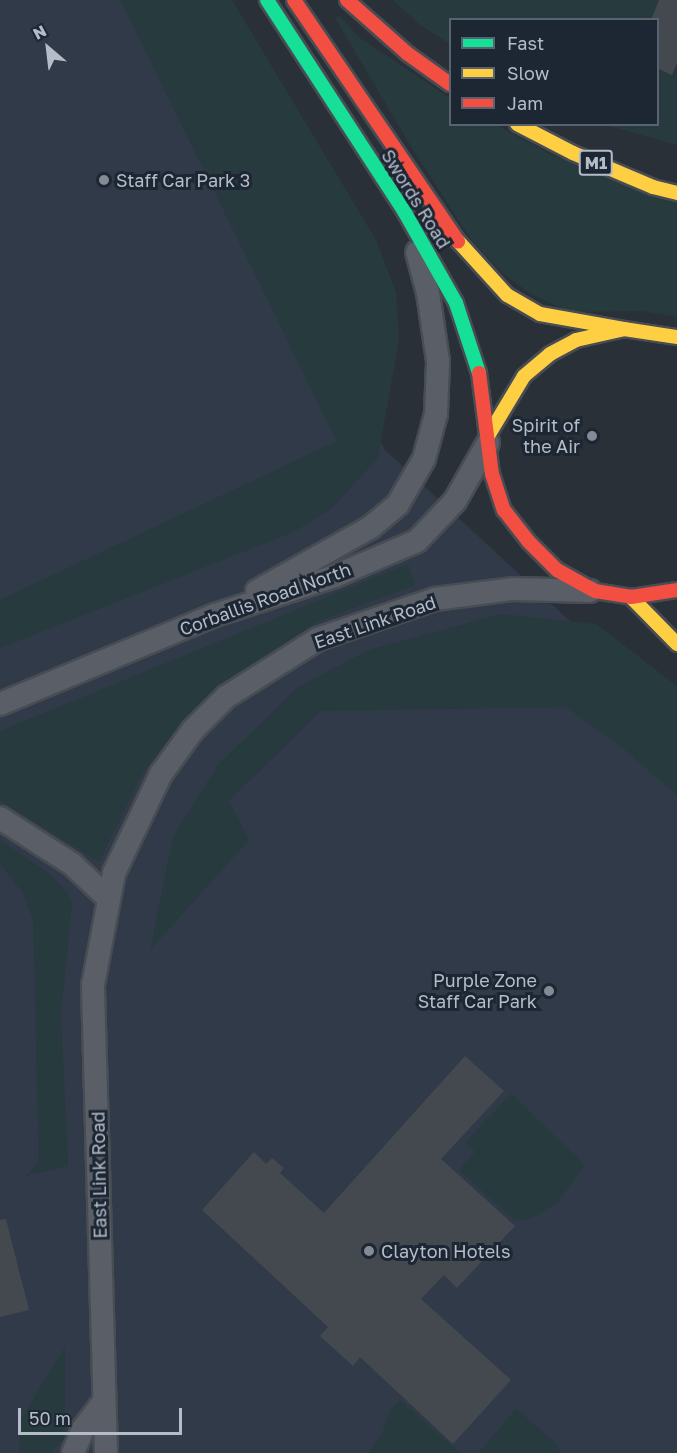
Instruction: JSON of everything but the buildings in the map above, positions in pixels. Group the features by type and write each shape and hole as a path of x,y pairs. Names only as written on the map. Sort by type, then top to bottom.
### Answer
{"main road":[{"name":"Swords Road","path":"267,0 404,211 440,271 469,333 478,365 492,474 504,510 557,570 595,591 631,597 677,590"},
{"name":"Swords Road","path":"294,0 392,148 430,198 470,258 507,295 540,314 596,327 677,337"},
{"path":"310,0 400,142 430,198"},
{"path":"347,0 408,54 449,83"},
{"name":"M1","path":"521,126 593,162 677,193"},
{"path":"488,439 524,376 550,354 576,340 624,329"},
{"path":"631,597 677,644"}],"street":[{"path":"215,615 371,527 398,504 424,459 436,414 438,361 428,293 404,211"},
{"name":"Corballis Road North","path":"0,704 215,615 335,576 417,541 455,501 488,439"},
{"name":"East Link Road","path":"106,1453 93,985 114,873 161,774 193,729 226,697 267,668 318,639 435,599 513,589 595,591"},
{"path":"0,818 72,864 109,899"},
{"path":"73,1453 82,1429 103,1402"}],"shaded area":[{"path":"0,0 146,0 385,450 677,720 677,1453 0,1453"}],"green space":[{"path":"120,0 232,0 376,240 396,292 399,339 378,458 330,510 293,532 0,648 0,600 337,441"},
{"path":"393,0 677,0 677,145 610,126 659,126 659,18 449,18 449,43 419,24"},
{"path":"340,16 360,38 449,97 449,126 498,126 550,154 677,202 677,317 642,311 571,312 532,295 505,275 473,243 409,143 335,18"},
{"path":"408,564 415,585 317,622 225,681 144,771 99,862 0,800 0,731"},
{"path":"501,614 596,624 677,686 677,795 624,749 566,707 321,711 229,801 249,840 150,950 173,837 218,765 298,687 369,650"},
{"path":"0,840 47,872 67,891 72,904 61,1013 68,1166 26,1176 39,1162 33,920 23,893 0,864"},
{"path":"511,1094 585,1165 557,1203 528,1220 513,1219 459,1170 475,1152 466,1142"},
{"path":"65,1347 65,1436 51,1453 19,1453 20,1421"},
{"path":"400,1400 460,1453 368,1453 382,1434 390,1410"},
{"path":"516,1409 556,1443 560,1453 478,1453"}],"traffic: fast":[{"path":"267,0 404,211 456,303 479,373"}],"traffic: slow":[{"path":"521,126 573,153 653,187 677,193"},
{"path":"458,241 507,295 540,314 624,329"},
{"path":"488,436 524,376 550,354 576,340 624,329 677,337"},
{"path":"631,597 677,644"}],"traffic: jam":[{"path":"294,0 458,241"},
{"path":"347,0 408,54 449,83"},
{"path":"479,373 492,474 504,510 528,541 557,570 595,591 631,597 677,590"}],"place":[{"name":"Staff Car Park 3","path":"104,180"},
{"name":"Spirit of the Air","path":"592,436"},
{"name":"Purple Zone Staff Car Park","path":"549,991"},
{"name":"Clayton Hotels","path":"369,1251"}]}
